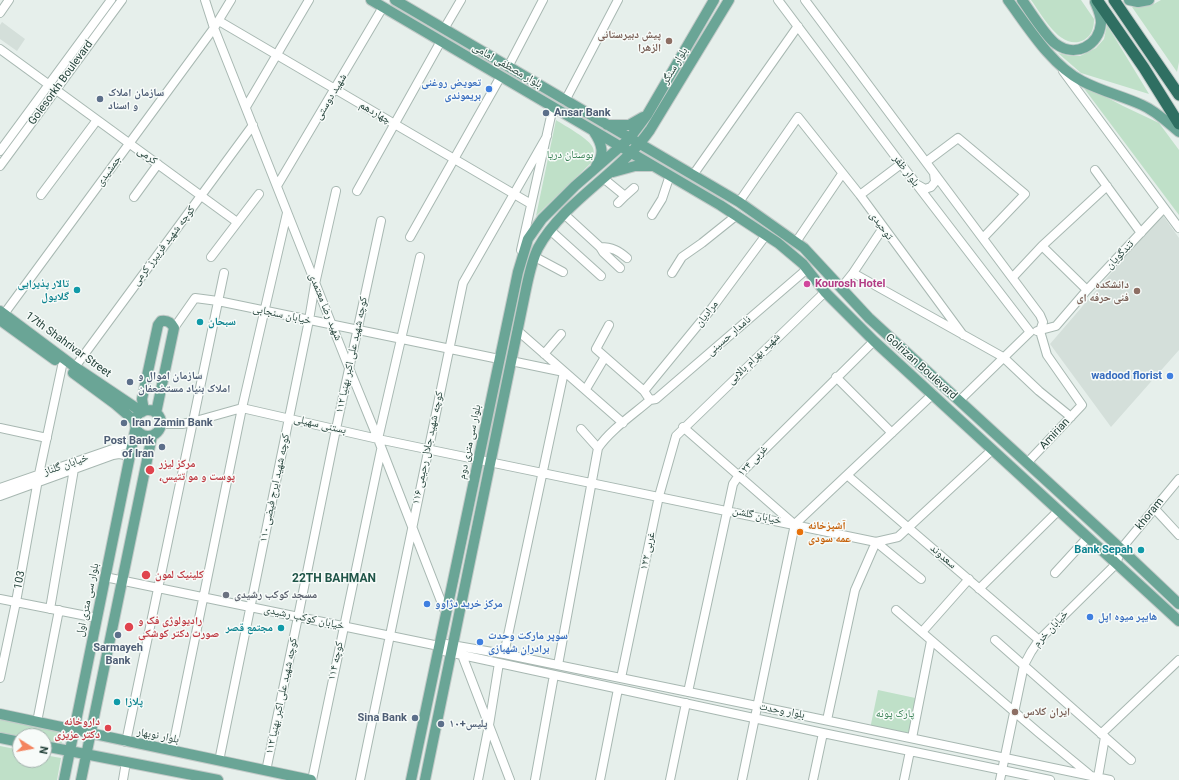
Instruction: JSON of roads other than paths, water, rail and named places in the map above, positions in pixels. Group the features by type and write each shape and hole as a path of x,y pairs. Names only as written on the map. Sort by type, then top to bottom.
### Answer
{"highway":[{"path":"1096,0 1144,68 1179,124"},
{"path":"1114,0 1179,95"}],"main road":[{"name":"بلوار مصطفی امامی","path":"371,0 632,153"},
{"name":"بلوار مصطفی امامی","path":"395,0 640,144"},
{"name":"بلوار سنگر","path":"620,146 629,138 647,115 714,0"},
{"name":"بلوار سنگر","path":"632,153 650,130 729,0"},
{"path":"1008,0 1041,44 1057,62 1081,81 1143,105 1156,112 1179,132"},
{"path":"1022,0 1054,42 1065,49 1072,50 1085,48 1091,45 1096,39 1101,24 1096,0"},
{"path":"1129,0 1138,2 1149,0"},
{"path":"606,125 629,125 647,115"},
{"path":"593,130 602,147 599,162 595,169"},
{"path":"650,130 653,152"},
{"name":"Golrizan Boulevard","path":"640,144 739,202 804,248 857,307 1179,604"},
{"name":"بلوار سی متری دوم","path":"411,780 522,256 528,239 542,219 620,146"},
{"path":"425,780 456,651 490,462 526,289 538,248 550,230 564,214 632,153"},
{"name":"Golrizan Boulevard","path":"632,153 737,215 797,259 825,292 874,341 1179,621"},
{"path":"606,176 622,168 634,166 654,166"},
{"name":"17th Shahrivar Street","path":"1,315 62,366 115,404 136,424"},
{"name":"17th Shahrivar Street","path":"1,315 143,412"},
{"path":"143,412 142,399 158,324 161,321 167,321 172,324 174,328 156,413"},
{"path":"81,780 152,436 158,431 161,424 161,420 156,413 149,410 143,412 137,418 136,424 137,430 144,435 152,436"},
{"name":"بلوار سی متری اول","path":"64,780 136,424"},
{"name":"بلوار نوبهار","path":"0,714 126,742 311,780"},
{"path":"0,738 12,740"},
{"path":"52,748 126,762 179,776 218,780"}],"street":[{"path":"0,13 9,0"},
{"name":"Golesorkh Boulevard","path":"0,152 111,0"},
{"name":"Golesorkh Boulevard","path":"0,166 122,0"},
{"name":"شهید رضا معتمدی","path":"205,0 217,24 246,107 287,213 378,439 446,614"},
{"name":"جمشیدی","path":"1,315 217,24 231,0"},
{"path":"246,107 309,0"},
{"path":"444,29 461,0"},
{"path":"508,67 543,0"},
{"path":"565,101 618,0"},
{"name":"بلوار ظفر","path":"778,0 1030,332"},
{"name":"بلوار ظفر","path":"805,0 1040,314 1044,322 1040,331 1047,355 1082,404"},
{"name":"شهید دوستی","path":"277,186 384,7"},
{"name":"چهاردهم","path":"217,24 277,55 531,204"},
{"path":"693,175 798,26"},
{"path":"357,191 441,41"},
{"name":"کرمی","path":"0,49 237,222"},
{"path":"1057,62 1179,228"},
{"path":"410,237 455,160 501,76"},
{"path":"522,256 520,248 553,107"},
{"name":"توحیدی","path":"739,202 798,117 860,196 963,335"},
{"path":"41,195 97,120"},
{"name":"کوچه شهید فریبرز کرمی","path":"75,367 253,125"},
{"name":"کوچه شهید جلال رحیمی ۱۱۶","path":"360,780 463,283 547,136"},
{"path":"926,162 958,138 1025,194 983,238"},
{"path":"134,197 158,164"},
{"path":"860,196 901,164"},
{"path":"1095,170 1141,233"},
{"path":"917,185 925,189 931,187 935,182 934,173"},
{"path":"796,242 842,174"},
{"path":"652,215 662,199 670,175"},
{"path":"606,176 625,196"},
{"path":"1013,277 1042,246 1106,186"},
{"path":"618,203 634,188"},
{"name":"کوچه شهید ایرج فیضی ۱۱۰","path":"219,761 336,191"},
{"path":"211,257 259,194"},
{"name":"تندگویان","path":"1040,331 1056,326 1087,290 1164,208"},
{"path":"172,751 242,408 287,213"},
{"path":"564,214 600,247 603,252 620,268"},
{"path":"672,272 682,257 737,215"},
{"name":"کوچه شهید علی اکبر بهنیا ۱۱۲","path":"266,771 336,428 381,221"},
{"path":"840,288 853,273 883,228"},
{"path":"550,230 601,276"},
{"name":"مرادیان","path":"644,391 712,308 766,235"},
{"path":"1042,246 1087,290"},
{"path":"600,247 606,247 618,251 627,258"},
{"path":"378,439 420,257"},
{"path":"535,258 564,272"},
{"name":"نامدار حسینی","path":"598,448 623,423 650,400 656,399 807,269"},
{"path":"126,742 224,273"},
{"path":"853,273 1003,357 1039,391 1071,417"},
{"name":"شهید بهرام بالایی","path":"683,427 825,292"},
{"name":"خیابان سنجابی","path":"174,328 196,298 218,301 499,359"},
{"path":"610,325 596,349 644,391 650,400"},
{"path":"517,330 623,423"},
{"path":"959,401 1030,332 1040,331"},
{"path":"544,354 561,334"},
{"name":"۱۲۴ غربی","path":"688,692 733,484 739,475 836,377 874,341"},
{"path":"586,389 605,357"},
{"path":"511,361 564,372"},
{"name":"103","path":"0,678 16,602 38,478 62,366"},
{"path":"504,654 564,372"},
{"path":"836,377 892,433"},
{"path":"742,780 795,524 933,394"},
{"name":"Amirian","path":"1027,464 1082,404"},
{"name":"بستنی سهیلی","path":"161,424 182,424 242,408 336,428 378,439 490,462"},
{"path":"683,427 795,524"},
{"name":"۱۲۲ غربی","path":"621,678 659,496 676,436 683,427"},
{"path":"0,428 47,438"},
{"path":"558,665 593,483 598,448 582,429"},
{"name":"خیابان گلناز","path":"0,496 38,478 97,457 132,442"},
{"name":"کوچه ۱۱۴","path":"311,780 381,449"},
{"name":"خیابان گلشن","path":"490,462 728,510 876,542 898,537 992,450"},
{"name":"خیابان گلناز","path":"0,488 74,469 97,457 119,454 125,456 129,460"},
{"path":"37,722 74,469"},
{"name":"سعدوند","path":"847,475 1039,640"},
{"name":"khoram","path":"1121,549 1179,479"},
{"path":"1154,508 1179,535"},
{"path":"979,589 1058,510"},
{"path":"1055,572 1088,537"},
{"path":"827,720 855,590 876,542 920,579"},
{"path":"1116,564 1121,549"},
{"name":"خیابان خرم","path":"1002,770 1024,665 1031,652 1039,640 1116,564"},
{"name":"خیابان کوکب رشیدی","path":"105,577 440,646 456,651"},
{"path":"922,632 969,580"},
{"path":"0,599 97,618"},
{"path":"896,610 1014,712 1095,777 1103,736 1179,660"},
{"path":"995,640 1131,760"},
{"path":"912,738 931,641"},
{"path":"456,651 489,725 510,780"},
{"name":"بلوار وحدت","path":"456,651 504,654 1110,780"},
{"name":"بلوار وحدت","path":"456,651 499,663 618,689 1050,780"},
{"path":"478,780 499,663"},
{"path":"535,780 554,675"},
{"path":"600,780 618,689"},
{"path":"670,780 686,703"},
{"path":"814,780 823,733"},
{"path":"904,780 910,751"},
{"path":"123,780 126,762"},
{"path":"1000,780 1002,770"}],"place":[{"name":"پیش دبیرستانی الزهرا","path":"669,41"},
{"name":"تعویض روغنی بریموندی","path":"489,89"},
{"name":"سازمان املاک و اسناد","path":"100,99"},
{"name":"Ansar Bank","path":"546,113"},
{"name":"Kourosh Hotel","path":"807,284"},
{"name":"تالار پذیرایی گلایول","path":"77,290"},
{"name":"دانشکده فنی حرفه ای","path":"1137,291"},
{"name":"سبحان","path":"200,322"},
{"name":"wadood florist","path":"1170,376"},
{"name":"سازمان اموال و املاک بنیاد مستضعفان","path":"130,382"},
{"name":"Iran Zamin Bank","path":"124,423"},
{"name":"Post Bank of Iran","path":"162,447"},
{"name":"مرکز لیزر ،پوست و مو تتیس","path":"150,470"},
{"name":"آشپزخانه عمه سودی","path":"800,532"},
{"name":"Bank Sepah","path":"1141,550"},
{"name":"کلینیک لمون","path":"146,575"},
{"name":"مسجد کوکب رشیدی","path":"226,595"},
{"name":"مرکز خرید دژاوو","path":"427,604"},
{"name":"هایپر میوه اپل","path":"1090,617"},
{"name":"رادیولوژی فک و صورت دکتر کوشکی","path":"129,627"},
{"name":"مجتمع قصر","path":"281,628"},
{"name":"Sarmayeh Bank","path":"118,635"},
{"name":"سوپر مارکت وحدت برادران شهبازی","path":"480,642"},
{"name":"پلازا","path":"117,702"},
{"name":"ایران کلاس","path":"1015,712"},
{"name":"Sina Bank","path":"415,718"},
{"name":"پلیس+۱۰","path":"441,724"},
{"name":"داروخانه دکتر عزیزی","path":"108,728"}],"district":[{"name":"22TH BAHMAN","path":"334,579"}],"park label":[{"name":"بوستان دریا","path":"570,155"},
{"name":"پارک پونه","path":"895,714"}]}
